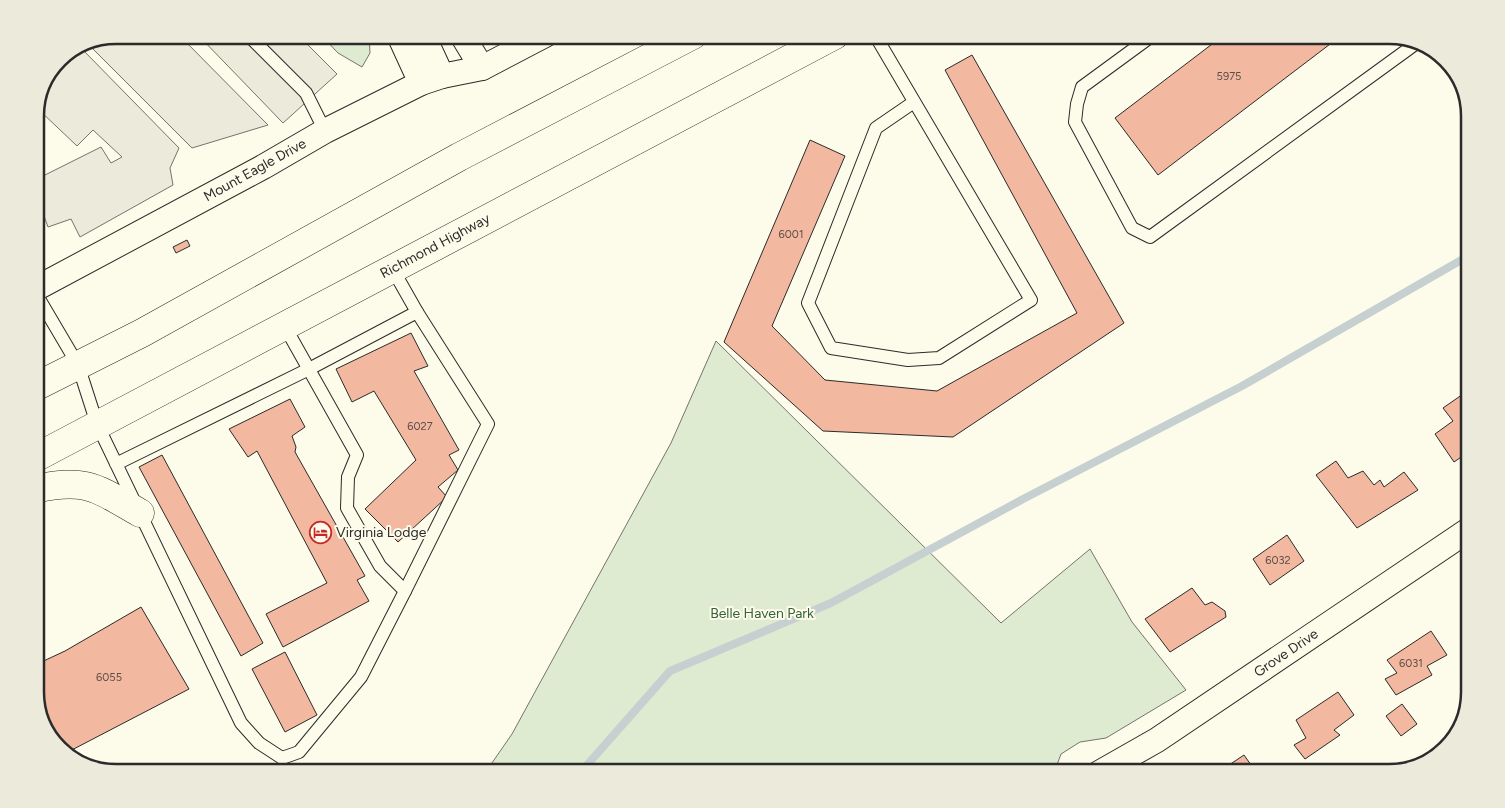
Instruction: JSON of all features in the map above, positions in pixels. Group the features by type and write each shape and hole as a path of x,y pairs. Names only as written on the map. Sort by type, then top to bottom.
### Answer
{"highway":[{"path":"44,382 142,333 459,158 676,44"},
{"name":"Richmond Highway","path":"44,453 818,44"},
{"path":"44,487 63,484 85,485 140,513"}],"street":[{"path":"406,44 431,79"},
{"path":"424,44 431,79"},
{"path":"467,44 482,68"},
{"name":"Mount Eagle Drive","path":"44,286 263,167 325,131 431,79 482,68 528,44"},
{"name":"Grove Drive","path":"1115,764 1157,740 1461,535"}],"lane":[{"path":"257,44 306,93 325,131"},
{"path":"880,44 1031,300 939,358 908,360 831,348 808,303 876,128 914,102"},
{"path":"1142,44 1082,87 1076,104 1075,122 1132,228 1150,237 1411,47"},
{"path":"44,306 78,365 97,424 240,723 259,743 282,758 299,752 361,677 406,591 488,424 417,312 392,268"},
{"path":"116,464 309,369 417,312"},
{"path":"284,326 357,455 348,477 346,508 380,566 406,591"}],"green space":[{"path":"330,44 370,44 370,53 362,67 338,53"},
{"name":"Belle Haven Park","path":"716,341 1001,623 1090,549 1132,622 1186,690 1106,738 1080,742 1061,754 1057,764 491,764 512,734 671,443"}],"shaded area":[{"path":"106,44 188,44 268,125 192,148 92,48"},
{"path":"207,44 307,44 337,74 283,123"},
{"path":"84,51 179,148 170,168 173,185 80,237 71,219 48,227 44,216 44,176 101,147 111,163 122,157 93,130 77,146 44,115 44,111 46,97 51,84 59,72 68,62"}],"building":[{"path":"1212,44 1330,44 1158,175 1115,118"},
{"path":"972,55 1124,323 953,437 823,431 724,342 810,140 845,156 772,326 825,380 937,391 1077,313 945,70"},
{"path":"187,240 190,246 176,253 173,247"},
{"path":"411,333 428,366 414,371 459,450 449,455 458,470 438,487 447,497 398,542 365,509 416,460 374,391 352,402 336,369"},
{"path":"1461,395 1461,457 1454,462 1435,434 1453,421 1443,408"},
{"name":"Virginia Lodge","path":"290,399 305,427 292,436 296,447 295,452 365,576 357,580 369,601 283,647 266,614 327,583 257,451 248,457 229,429"},
{"path":"162,455 263,643 241,656 139,467"},
{"path":"1336,461 1348,478 1363,471 1374,485 1380,480 1384,487 1404,472 1418,490 1357,528 1316,475"},
{"path":"1287,535 1304,561 1270,585 1253,559"},
{"path":"1192,588 1205,605 1212,602 1225,611 1226,617 1170,652 1145,619"},
{"path":"141,607 189,689 73,750 62,740 51,724 44,697 44,661 65,651"},
{"path":"1431,631 1447,655 1427,666 1432,675 1396,695 1385,679 1397,673 1387,660"},
{"path":"285,652 317,715 285,732 252,669"},
{"path":"1338,692 1354,715 1334,730 1340,735 1305,759 1294,745 1306,738 1296,720"},
{"path":"1402,704 1417,724 1401,736 1386,716"},
{"path":"1244,755 1250,764 1230,764"}],"waterway":[{"path":"588,764 670,671 831,603 1025,498 1242,386 1461,260"}],"place":[{"name":"Virginia Lodge","path":"320,532"}]}
